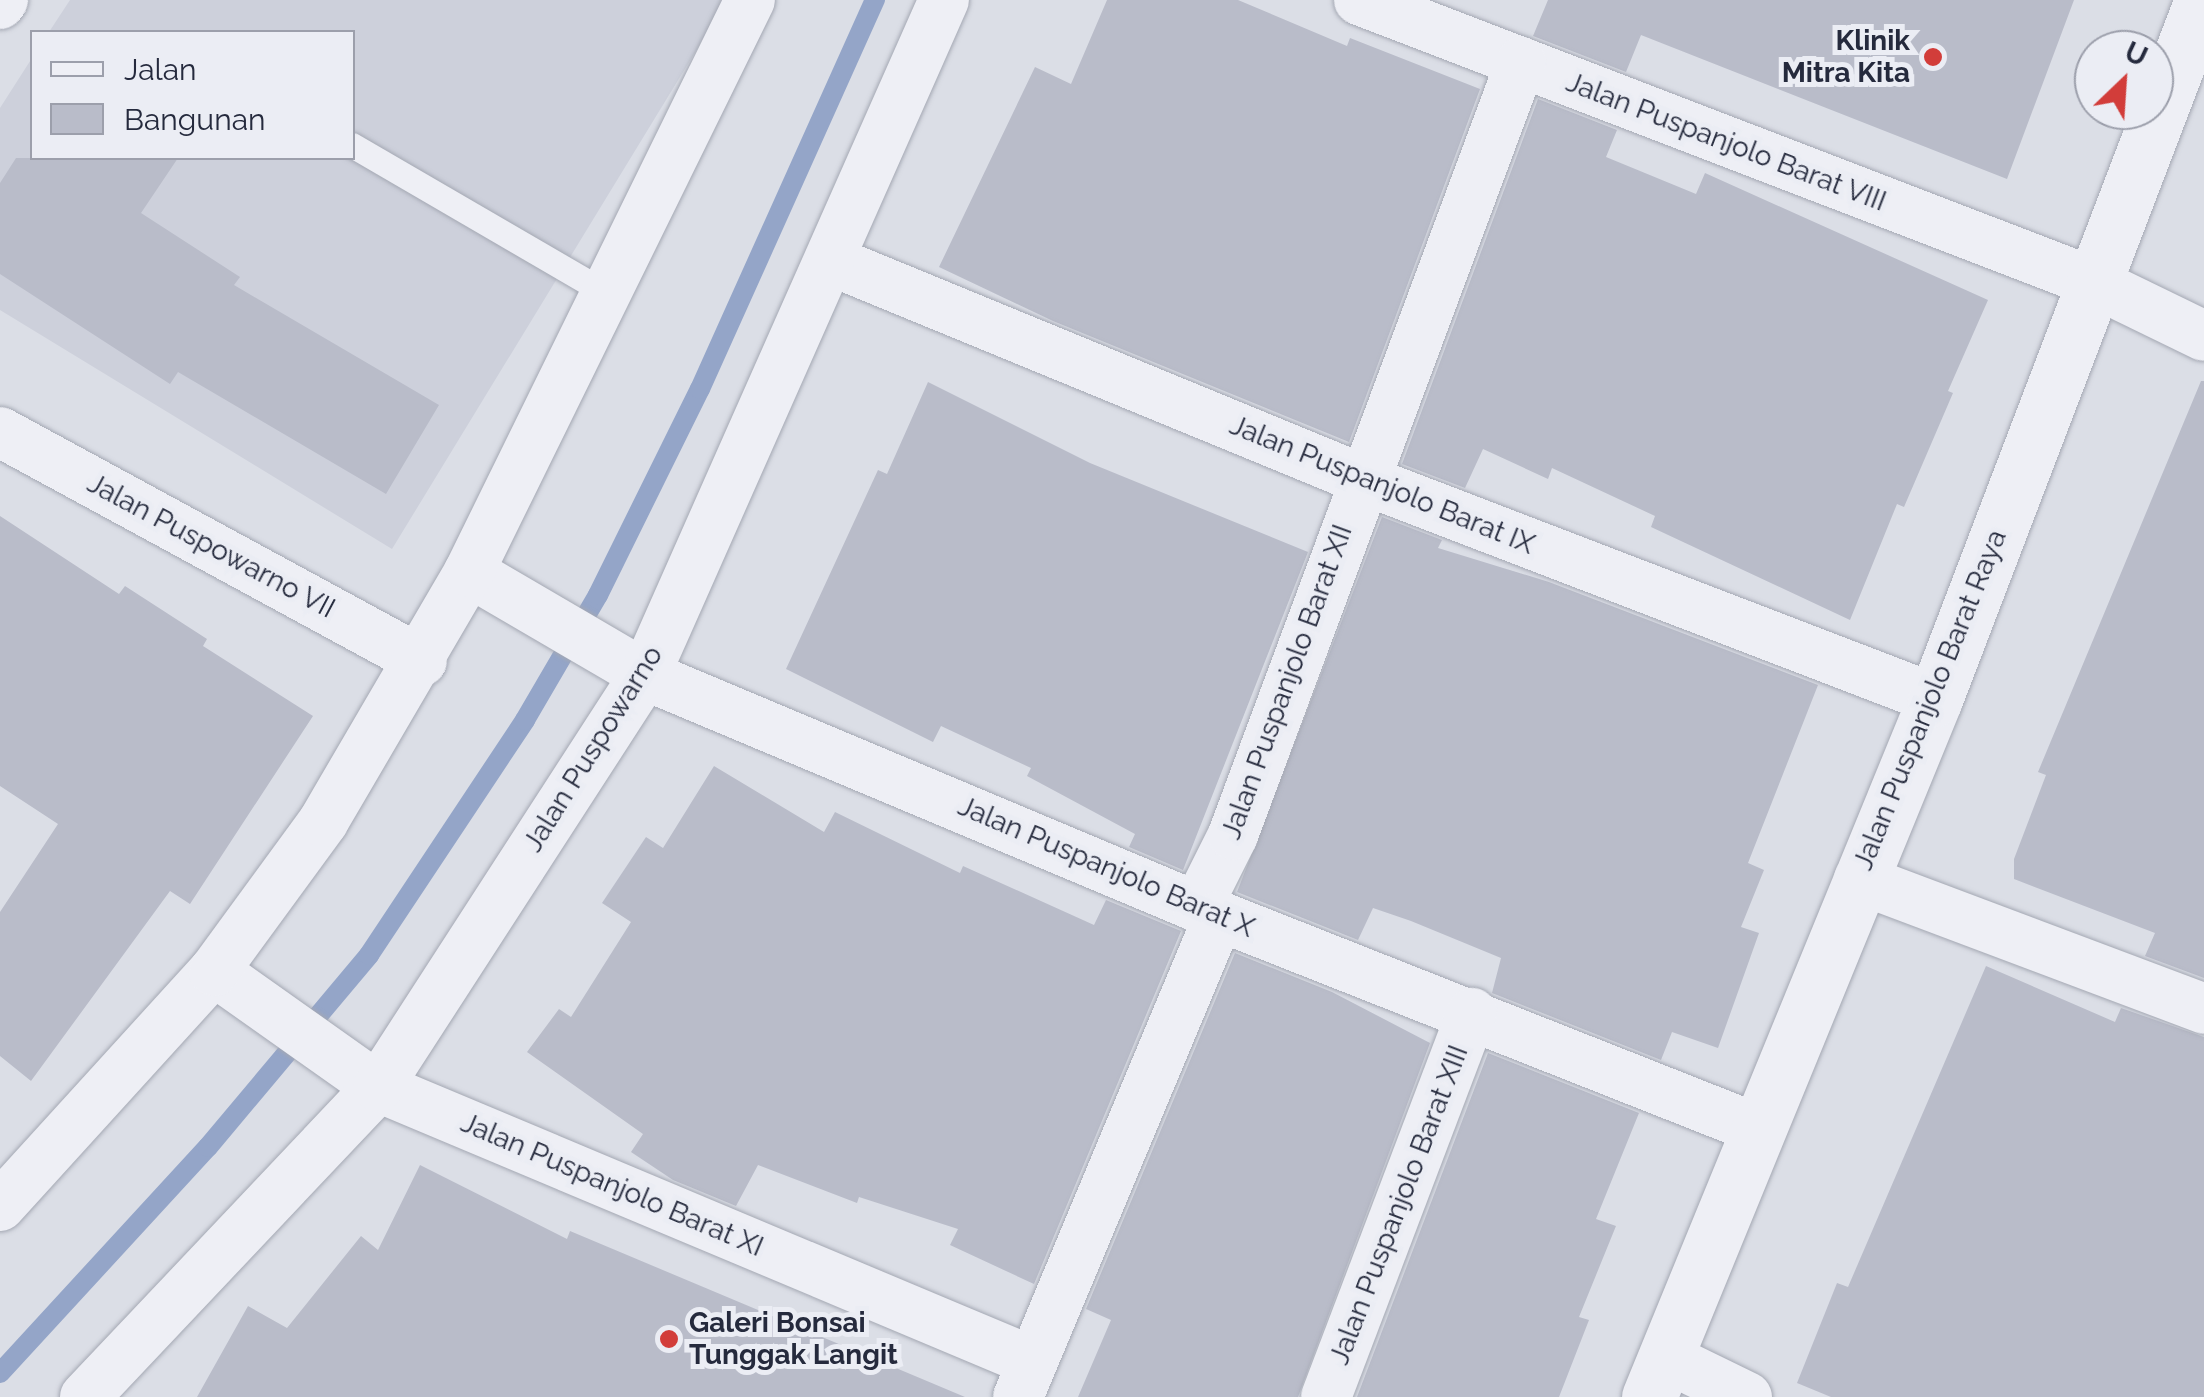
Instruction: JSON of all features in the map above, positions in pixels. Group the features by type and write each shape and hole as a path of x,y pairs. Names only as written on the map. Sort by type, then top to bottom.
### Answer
{"street":[{"path":"0,1206 219,974 322,822 478,577 606,293 750,0"},
{"name":"Jalan Puspowarno","path":"84,1397 366,1079 632,668 832,261 944,0"},
{"name":"Jalan Puspanjolo Barat VIII","path":"1358,0 2093,282 2204,336"},
{"name":"Jalan Puspanjolo Barat Raya","path":"1658,1378 1936,699 2202,0"},
{"name":"Jalan Puspanjolo Barat XII","path":"1025,1379 1208,911 1362,479 1522,62"},
{"name":"Jalan Puspanjolo Barat IX","path":"832,261 1362,479 1936,699"},
{"name":"Jalan Puspowarno VII","path":"0,432 422,661"},
{"name":"Jalan Puspanjolo Barat X","path":"478,577 632,668 1208,911 1758,1129"},
{"path":"1859,880 2204,1009"},
{"name":"Jalan Puspanjolo Barat XI","path":"219,974 366,1079 1025,1379"},
{"name":"Jalan Puspanjolo Barat XIII","path":"1326,1397 1472,1013"},
{"path":"1658,1378 1748,1397"}],"lane":[{"path":"355,147 606,293"}],"shaded area":[{"path":"70,0 727,0 392,549 0,310 0,108 30,61 30,160 355,160 355,30 50,30"}],"building":[{"path":"1107,0 1238,0 1347,46 1350,38 1480,89 1349,442 1053,321 939,267 1035,67 1071,84"},
{"name":"Klinik Mitra Kita","path":"1548,0 2074,0 2007,179 1641,35 1626,72 1533,36"},
{"path":"1538,99 1617,130 1606,157 1696,194 1705,173 1988,300 1904,507 1897,504 1850,620 1651,527 1655,516 1552,468 1548,479 1483,449 1465,488 1402,464"},
{"path":"16,158 177,160 141,213 240,277 234,285 439,405 386,494 178,372 170,384 0,274 0,183"},
{"path":"2201,381 2204,978 2145,956 2155,933 2014,879 2014,859 2046,775 2038,772"},
{"path":"928,382 1090,463 1308,552 1183,870 1129,847 1135,834 1027,776 1031,768 941,726 933,742 786,669 878,470 887,474"},
{"path":"0,516 119,594 125,586 207,639 203,646 313,716 190,904 170,891 31,1081 0,1056 0,912 58,824 0,786"},
{"path":"1382,517 1442,540 1438,548 1549,582 1818,685 1748,863 1764,870 1741,927 1759,933 1718,1048 1672,1032 1661,1060 1492,993 1501,958 1411,921 1373,908 1358,940 1237,892"},
{"path":"714,766 824,832 835,812 960,873 963,866 1094,925 1106,900 1181,931 1034,1284 950,1245 958,1229 859,1197 857,1203 758,1165 736,1206 673,1180 631,1152 643,1134 527,1052 559,1009 571,1017 631,922 602,903 646,837 663,848"},
{"path":"1235,953 1332,992 1430,1043 1298,1397 1078,1397 1111,1320 1086,1309"},
{"path":"1986,966 2115,1022 2121,1008 2204,1037 2204,1397 1831,1397 1797,1383 1837,1283 1848,1287"},
{"path":"1488,1053 1639,1113 1596,1219 1616,1226 1579,1317 1589,1320 1559,1397 1357,1397"},
{"path":"420,1165 567,1239 570,1231 965,1397 197,1397 248,1306 287,1328 361,1236 378,1250"}],"waterway":[{"path":"0,1373 208,1147 369,955 525,720 598,595 700,389 875,0"}],"place":[{"name":"Klinik Mitra Kita","path":"1933,57"},
{"name":"Galeri Bonsai Tunggak Langit","path":"669,1339"}]}
